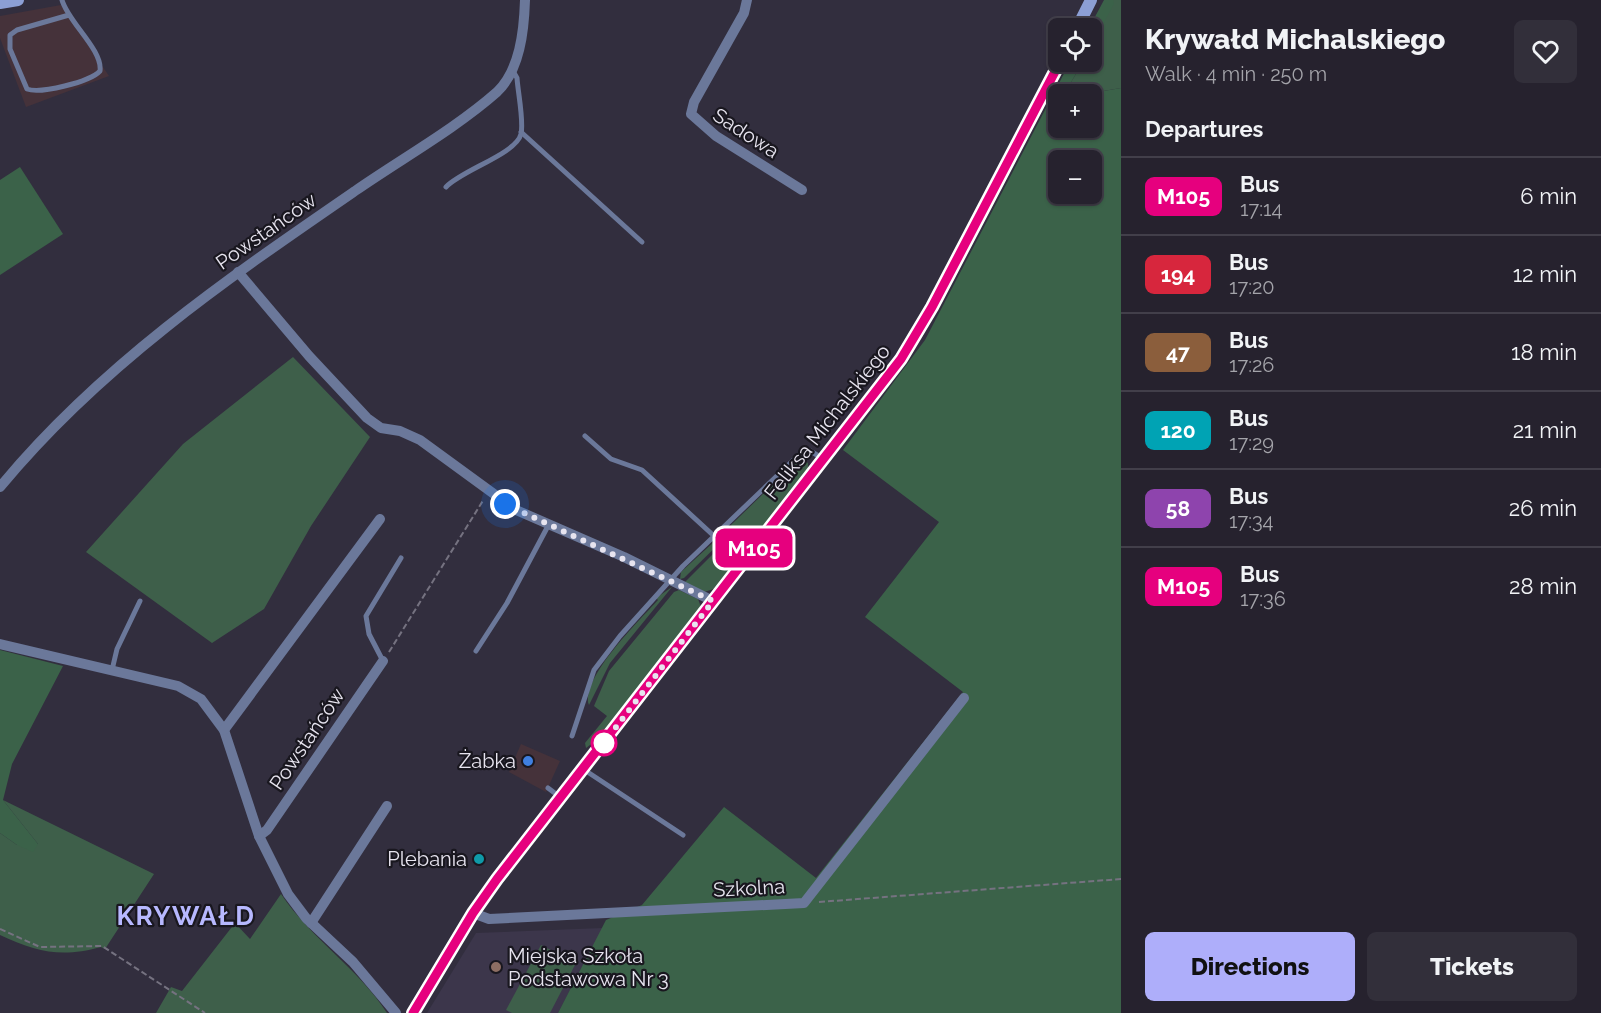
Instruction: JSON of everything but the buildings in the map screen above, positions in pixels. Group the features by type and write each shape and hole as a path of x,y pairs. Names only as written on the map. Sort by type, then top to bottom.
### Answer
{"street":[{"path":"0,3 18,0"},
{"name":"Powstańców","path":"0,487 45,437 121,362 238,272 491,97 513,71 525,0"},
{"name":"Sadowa","path":"747,0 744,13 694,102 691,114 716,136 802,190"},
{"path":"1082,18 1091,0"},
{"name":"Feliksa Michalskiego","path":"413,1013 473,913 886,379 918,332 1055,72"},
{"path":"238,272 367,418 381,428 400,431 420,440 516,510 619,555 713,601"},
{"path":"224,730 380,519"},
{"name":"Powstańców","path":"0,644 189,690 201,699 224,730 259,836 284,888 311,923 353,962 396,1013"},
{"name":"Powstańców","path":"259,836 267,830 383,661"},
{"name":"Szkolna","path":"473,913 489,919 804,903 964,698"},
{"path":"311,923 387,806"}],"lane":[{"path":"62,0 69,15 97,56 100,71 83,81 40,91 27,89 10,49 10,35 16,30 69,15"},
{"path":"446,187 464,173 513,147 522,132 517,78 513,71"},
{"path":"522,132 642,242"},
{"path":"585,436 611,459 642,470 714,536"},
{"path":"572,736 594,670 669,580 804,450 807,449 823,459"},
{"path":"476,651 507,603 548,525"},
{"path":"383,661 369,634 366,616 401,558"},
{"path":"111,671 117,649 140,601"},
{"path":"583,769 683,835"},
{"path":"548,788 561,798"}],"path":[{"path":"383,661 488,491"},
{"path":"804,903 1121,879"},
{"path":"0,929 40,947 102,945 205,1013"}],"shaded area":[{"path":"61,5 109,76 26,107 0,38 0,16"},
{"path":"521,744 560,761 546,792 509,772"},
{"path":"603,928 558,1013 427,1013 476,933"}],"green space":[{"path":"1104,0 1113,0 1114,4 1102,26 1102,18 1094,18"},
{"path":"1113,0 1121,0 1121,88 1102,91 1102,84 1070,84 1077,72 1102,72 1102,23"},
{"path":"1065,72 1077,72 1070,84 1059,84"},
{"path":"1121,88 1121,1013 558,1013 606,920 642,905 724,807 816,878 963,692 865,617 939,522 843,450 925,340 1048,104 1048,138 1102,138 1102,91"},
{"path":"20,167 63,234 0,275 0,180"},
{"path":"293,357 370,437 311,526 264,609 212,643 86,552 183,444"},
{"path":"800,458 808,463 808,469 717,588 704,592 685,582 735,532 731,525"},
{"path":"728,529 731,532 684,578 680,579 681,572"},
{"path":"672,587 610,663 589,705 593,680 602,665 658,600 656,598"},
{"path":"679,590 698,599 701,607 598,739 586,748 585,743 607,716 594,706 609,671 674,592"},
{"path":"0,650 63,666 12,764 3,800 38,844 33,852 17,845 0,833"},
{"path":"3,800 154,874 105,949 101,947 74,952 49,952 26,946 0,935 0,833 17,845 38,844"},
{"path":"281,894 306,925 362,982 387,1013 156,1013 171,987 182,991 235,923 250,939"},
{"path":"541,945 576,963 550,1013 512,1013 506,1010"}],"bus line":[{"name":"M105","path":"413,1013 473,913 497,879 901,359 932,307 1055,72"}],"place":[{"name":"Żabka","path":"528,761"},
{"name":"Plebania","path":"479,859"},
{"name":"Miejska Szkoła Podstawowa Nr 3","path":"496,967"}],"district":[{"name":"KRYWAŁD","path":"186,916"}],"route":[{"path":"505,504 576,538 619,555 713,601 600,748 604,743"}]}
